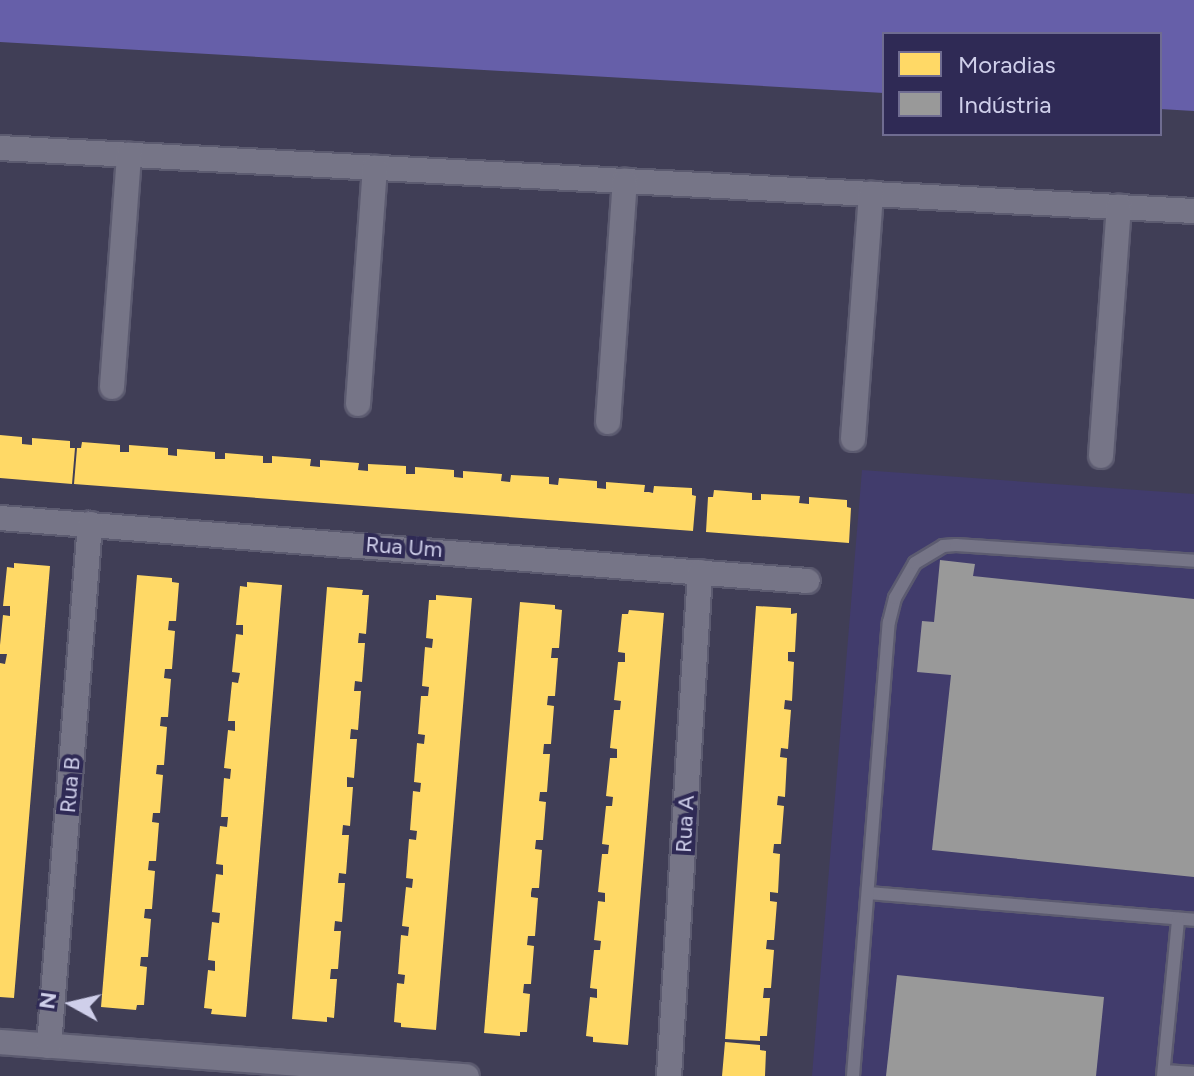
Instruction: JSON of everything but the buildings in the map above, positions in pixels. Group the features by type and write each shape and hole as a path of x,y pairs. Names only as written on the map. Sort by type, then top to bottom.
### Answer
{"street":[{"path":"0,148 1194,211"},
{"path":"112,387 129,155"},
{"path":"358,404 375,168"},
{"path":"608,422 625,181"},
{"path":"853,439 871,194"},
{"path":"1101,456 1119,207"},
{"name":"Rua Um","path":"0,518 808,581"},
{"name":"Rua B","path":"49,1046 90,524"},
{"name":"Rua A","path":"669,1076 700,572"},
{"path":"0,1042 467,1076"}],"lane":[{"path":"853,1076 889,622 895,598 915,563 943,546 956,545 1194,561"},
{"path":"868,893 1194,920"},
{"path":"1178,919 1164,1073 1194,1073"}],"shaded area":[{"path":"0,0 1194,0 1194,111 1162,109 1162,32 882,32 882,93 0,42"},
{"path":"862,470 1194,494 1194,1076 812,1076"}]}
